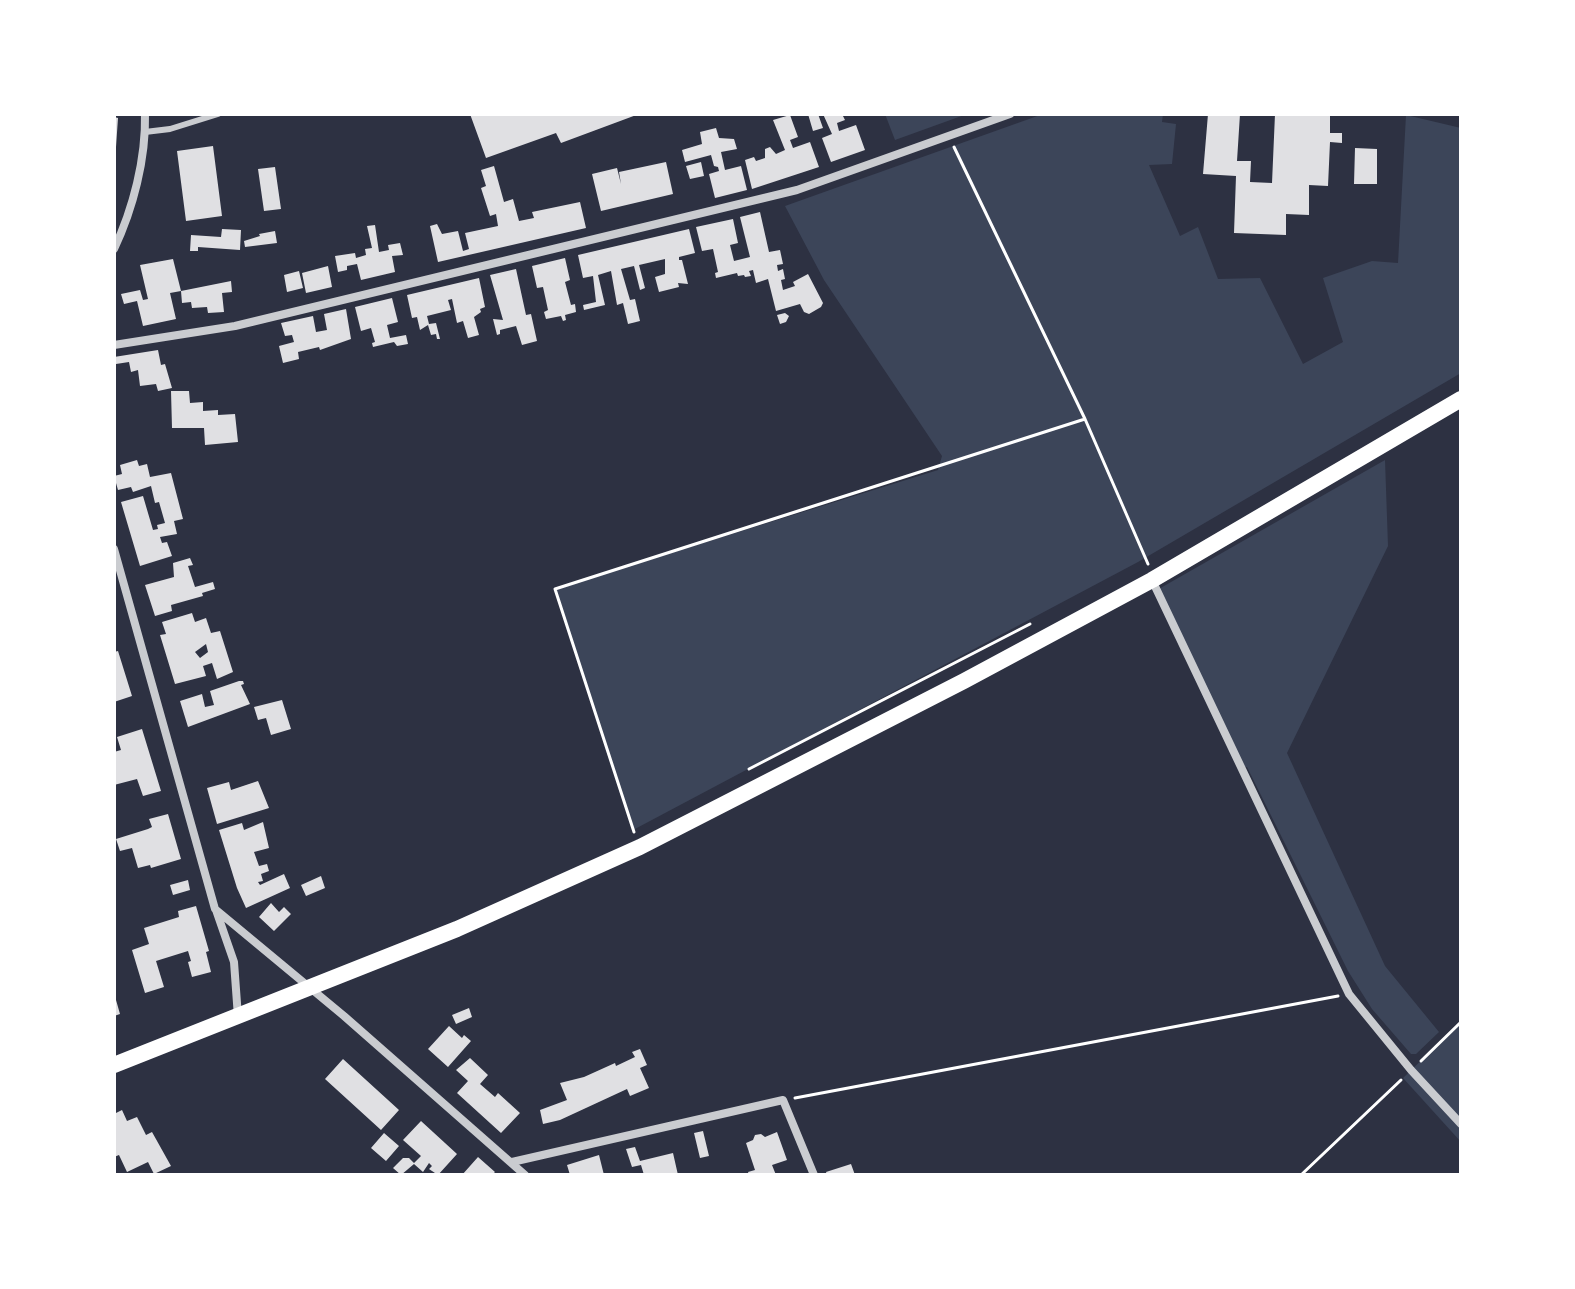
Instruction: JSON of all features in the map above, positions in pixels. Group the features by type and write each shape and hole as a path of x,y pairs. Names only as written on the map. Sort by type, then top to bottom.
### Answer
{"main road":[{"path":"114,1065 457,929 640,847 964,681 1152,580 1461,399"}],"street":[{"path":"114,249 127,222 145,132 145,114"},
{"path":"114,345 235,326 797,190 1010,114"},
{"path":"114,549 215,909 234,962 238,1018"},
{"path":"1152,580 1349,994 1411,1070 1461,1124"},
{"path":"215,909 310,987 525,1175"},
{"path":"512,1162 783,1100 814,1175"}],"lane":[{"path":"145,132 170,129 218,114"}],"path":[{"path":"949,136 1085,419 1148,563 1152,580"},
{"path":"640,847 555,589 1085,419"},
{"path":"745,772 1036,620"},
{"path":"783,1100 1349,994"},
{"path":"1301,1175 1461,1022"}],"shaded area":[{"path":"885,114 967,114 895,140"},
{"path":"1043,114 1163,114 1162,122 1176,124 1172,164 1149,165 1180,236 1198,227 1218,279 1260,278 1303,364 1343,342 1323,278 1372,261 1398,263 1406,115 1461,128 1461,373 1138,562 633,830 555,589 938,470 942,456 824,280 785,206"},
{"path":"1385,460 1388,546 1287,753 1385,966 1439,1032 1416,1054 1411,1054 1372,1009 1348,971 1247,767 1240,768 1157,590"},
{"path":"1461,1022 1461,1142 1403,1078"}],"building":[{"path":"470,114 639,114 561,143 556,133 486,158"},
{"path":"808,114 818,114 823,128 813,131"},
{"path":"823,114 842,114 845,120 837,123 839,131 856,125 865,150 831,162 822,138 832,134"},
{"path":"1208,114 1240,114 1237,161 1251,161 1250,182 1272,183 1275,114 1330,114 1330,133 1342,133 1342,143 1330,142 1328,186 1309,185 1309,215 1286,214 1286,235 1234,233 1236,176 1203,174"},
{"path":"790,115 798,137 790,140 793,148 810,142 819,167 752,189 745,160 765,158 765,149 770,147 776,154 785,150 773,120"},
{"path":"114,117 118,118 116,147 114,147"},
{"path":"716,128 719,138 734,139 737,149 721,152 725,170 741,166 747,190 715,198 709,174 719,171 711,155 685,162 682,150 702,144 700,132"},
{"path":"213,146 222,216 186,221 177,151"},
{"path":"1355,148 1377,149 1377,184 1354,184"},
{"path":"666,162 673,194 601,211 592,174 617,168 621,184 619,172"},
{"path":"701,162 704,176 690,179 686,166"},
{"path":"494,166 504,202 513,199 519,221 534,218 532,212 580,202 586,228 438,262 430,226 437,224 442,234 458,231 463,251 469,249 465,233 498,226 496,214 490,216 481,188 486,186 481,170"},
{"path":"275,167 281,209 264,211 258,169"},
{"path":"760,212 769,252 780,250 783,264 777,265 778,271 783,269 783,290 795,286 793,282 808,274 823,303 809,314 800,304 776,311 768,279 756,283 753,270 749,271 751,276 738,276 737,273 716,278 715,273 718,272 713,249 702,251 696,227 733,219 738,243 730,245 734,261 750,257 740,217"},
{"path":"375,225 379,252 389,250 388,245 400,243 403,255 392,256 395,272 361,280 357,264 338,272 335,256 355,253 356,258 366,255 365,249 372,248 367,226"},
{"path":"222,229 241,230 240,250 198,247 198,251 190,251 191,235 221,237"},
{"path":"689,229 695,253 679,257 688,284 678,283 679,287 659,292 655,277 665,274 665,259 639,265 645,288 640,290 634,266 621,269 630,300 635,299 640,321 628,324 623,303 617,305 611,271 598,275 605,305 584,310 583,305 596,302 593,276 583,278 578,255"},
{"path":"275,231 277,243 245,247 244,241"},
{"path":"565,258 570,280 565,282 576,312 565,315 566,320 563,321 561,316 546,319 544,312 548,310 543,287 537,288 532,266"},
{"path":"173,259 181,291 170,293 176,319 143,326 137,301 124,304 121,294 140,290 143,300 148,299 140,265"},
{"path":"328,266 332,287 306,293 302,273"},
{"path":"516,269 526,315 531,314 537,341 522,345 516,326 500,330 497,335 493,319 503,320 490,275"},
{"path":"299,271 303,288 287,292 284,275"},
{"path":"479,278 485,307 474,317 479,335 468,338 463,321 457,323 452,299 448,300 451,310 427,316 429,324 436,323 440,339 436,334 431,335 428,325 420,330 417,317 412,318 407,295"},
{"path":"231,281 232,292 222,293 224,312 208,313 207,307 192,308 191,302 182,303 181,291"},
{"path":"392,298 398,322 387,325 390,338 406,335 408,344 397,346 394,342 373,347 372,343 375,342 371,328 361,331 355,307"},
{"path":"346,309 351,339 320,350 319,347 298,352 299,359 283,363 279,346 294,342 292,335 285,336 281,323 313,316 316,332 327,330 324,314"},
{"path":"785,313 789,316 786,322 780,324 777,315"},
{"path":"158,350 172,388 158,391 156,384 140,386 138,370 131,372 129,362 116,364 114,357"},
{"path":"171,391 189,391 190,403 203,402 203,411 218,410 218,415 235,414 238,442 205,445 204,428 172,428"},
{"path":"137,460 139,466 147,464 150,477 171,473 183,519 174,521 177,534 160,537 162,543 167,542 172,556 140,566 121,502 143,496 153,530 165,523 151,486 133,492 131,487 118,490 114,476 122,474 120,465"},
{"path":"190,558 193,565 188,566 195,587 213,582 215,589 202,593 203,596 171,605 172,611 155,616 145,585 174,577 173,563"},
{"path":"192,613 195,622 206,618 211,633 220,631 233,672 217,679 212,663 203,666 206,676 175,684 160,635 166,634 162,622","holes":["206,644 208,652 200,658 195,652"]},
{"path":"118,651 132,696 114,702 114,652"},
{"path":"243,681 241,685 250,704 188,727 180,701 202,694 205,707 214,705 210,691"},
{"path":"282,700 291,729 271,735 266,718 258,720 254,707"},
{"path":"142,729 161,791 143,796 137,779 114,785 114,752 121,750 117,737"},
{"path":"258,781 269,808 217,824 207,788 229,782 231,790"},
{"path":"168,814 181,859 151,868 150,865 138,868 132,848 120,851 116,839 148,829 152,827 149,819"},
{"path":"263,822 269,848 254,852 259,866 267,864 269,871 261,874 263,881 258,882 260,885 284,874 290,888 246,908 219,830 242,823 244,830"},
{"path":"321,876 325,888 306,896 301,885"},
{"path":"188,880 190,890 173,895 170,885"},
{"path":"271,903 279,912 284,907 291,914 274,931 259,917"},
{"path":"196,906 209,951 206,952 211,972 192,977 188,951 156,961 164,987 145,993 132,950 149,944 144,928 179,917 178,911"},
{"path":"114,993 120,1014 114,1016"},
{"path":"469,1008 472,1017 456,1024 452,1015"},
{"path":"449,1026 462,1038 464,1035 471,1041 448,1067 428,1049"},
{"path":"640,1049 647,1065 640,1068 649,1088 630,1096 627,1089 560,1120 543,1124 540,1110 567,1100 560,1083 584,1077 615,1063 616,1066 635,1057 632,1052"},
{"path":"470,1058 488,1075 480,1084 495,1097 498,1093 520,1113 501,1133 457,1093 468,1081 456,1070"},
{"path":"343,1059 399,1110 381,1130 325,1079"},
{"path":"122,1110 127,1121 137,1117 146,1135 152,1132 171,1166 154,1174 148,1162 127,1172 119,1155 114,1157 114,1114"},
{"path":"421,1121 457,1154 438,1175 429,1169 432,1166 429,1163 423,1172 414,1164 401,1175 393,1168 403,1158 409,1158 414,1163 421,1156 403,1140"},
{"path":"703,1131 709,1156 700,1158 694,1133"},
{"path":"777,1132 787,1160 772,1165 776,1175 749,1175 748,1172 755,1170 746,1143 753,1140 755,1135 765,1137"},
{"path":"384,1133 399,1146 386,1161 371,1148"},
{"path":"635,1147 640,1161 673,1153 678,1175 644,1175 641,1165 632,1167 626,1149"},
{"path":"599,1155 604,1175 570,1175 567,1165"},
{"path":"478,1157 495,1172 492,1175 462,1175"},
{"path":"851,1164 855,1175 827,1175 826,1172"}]}
